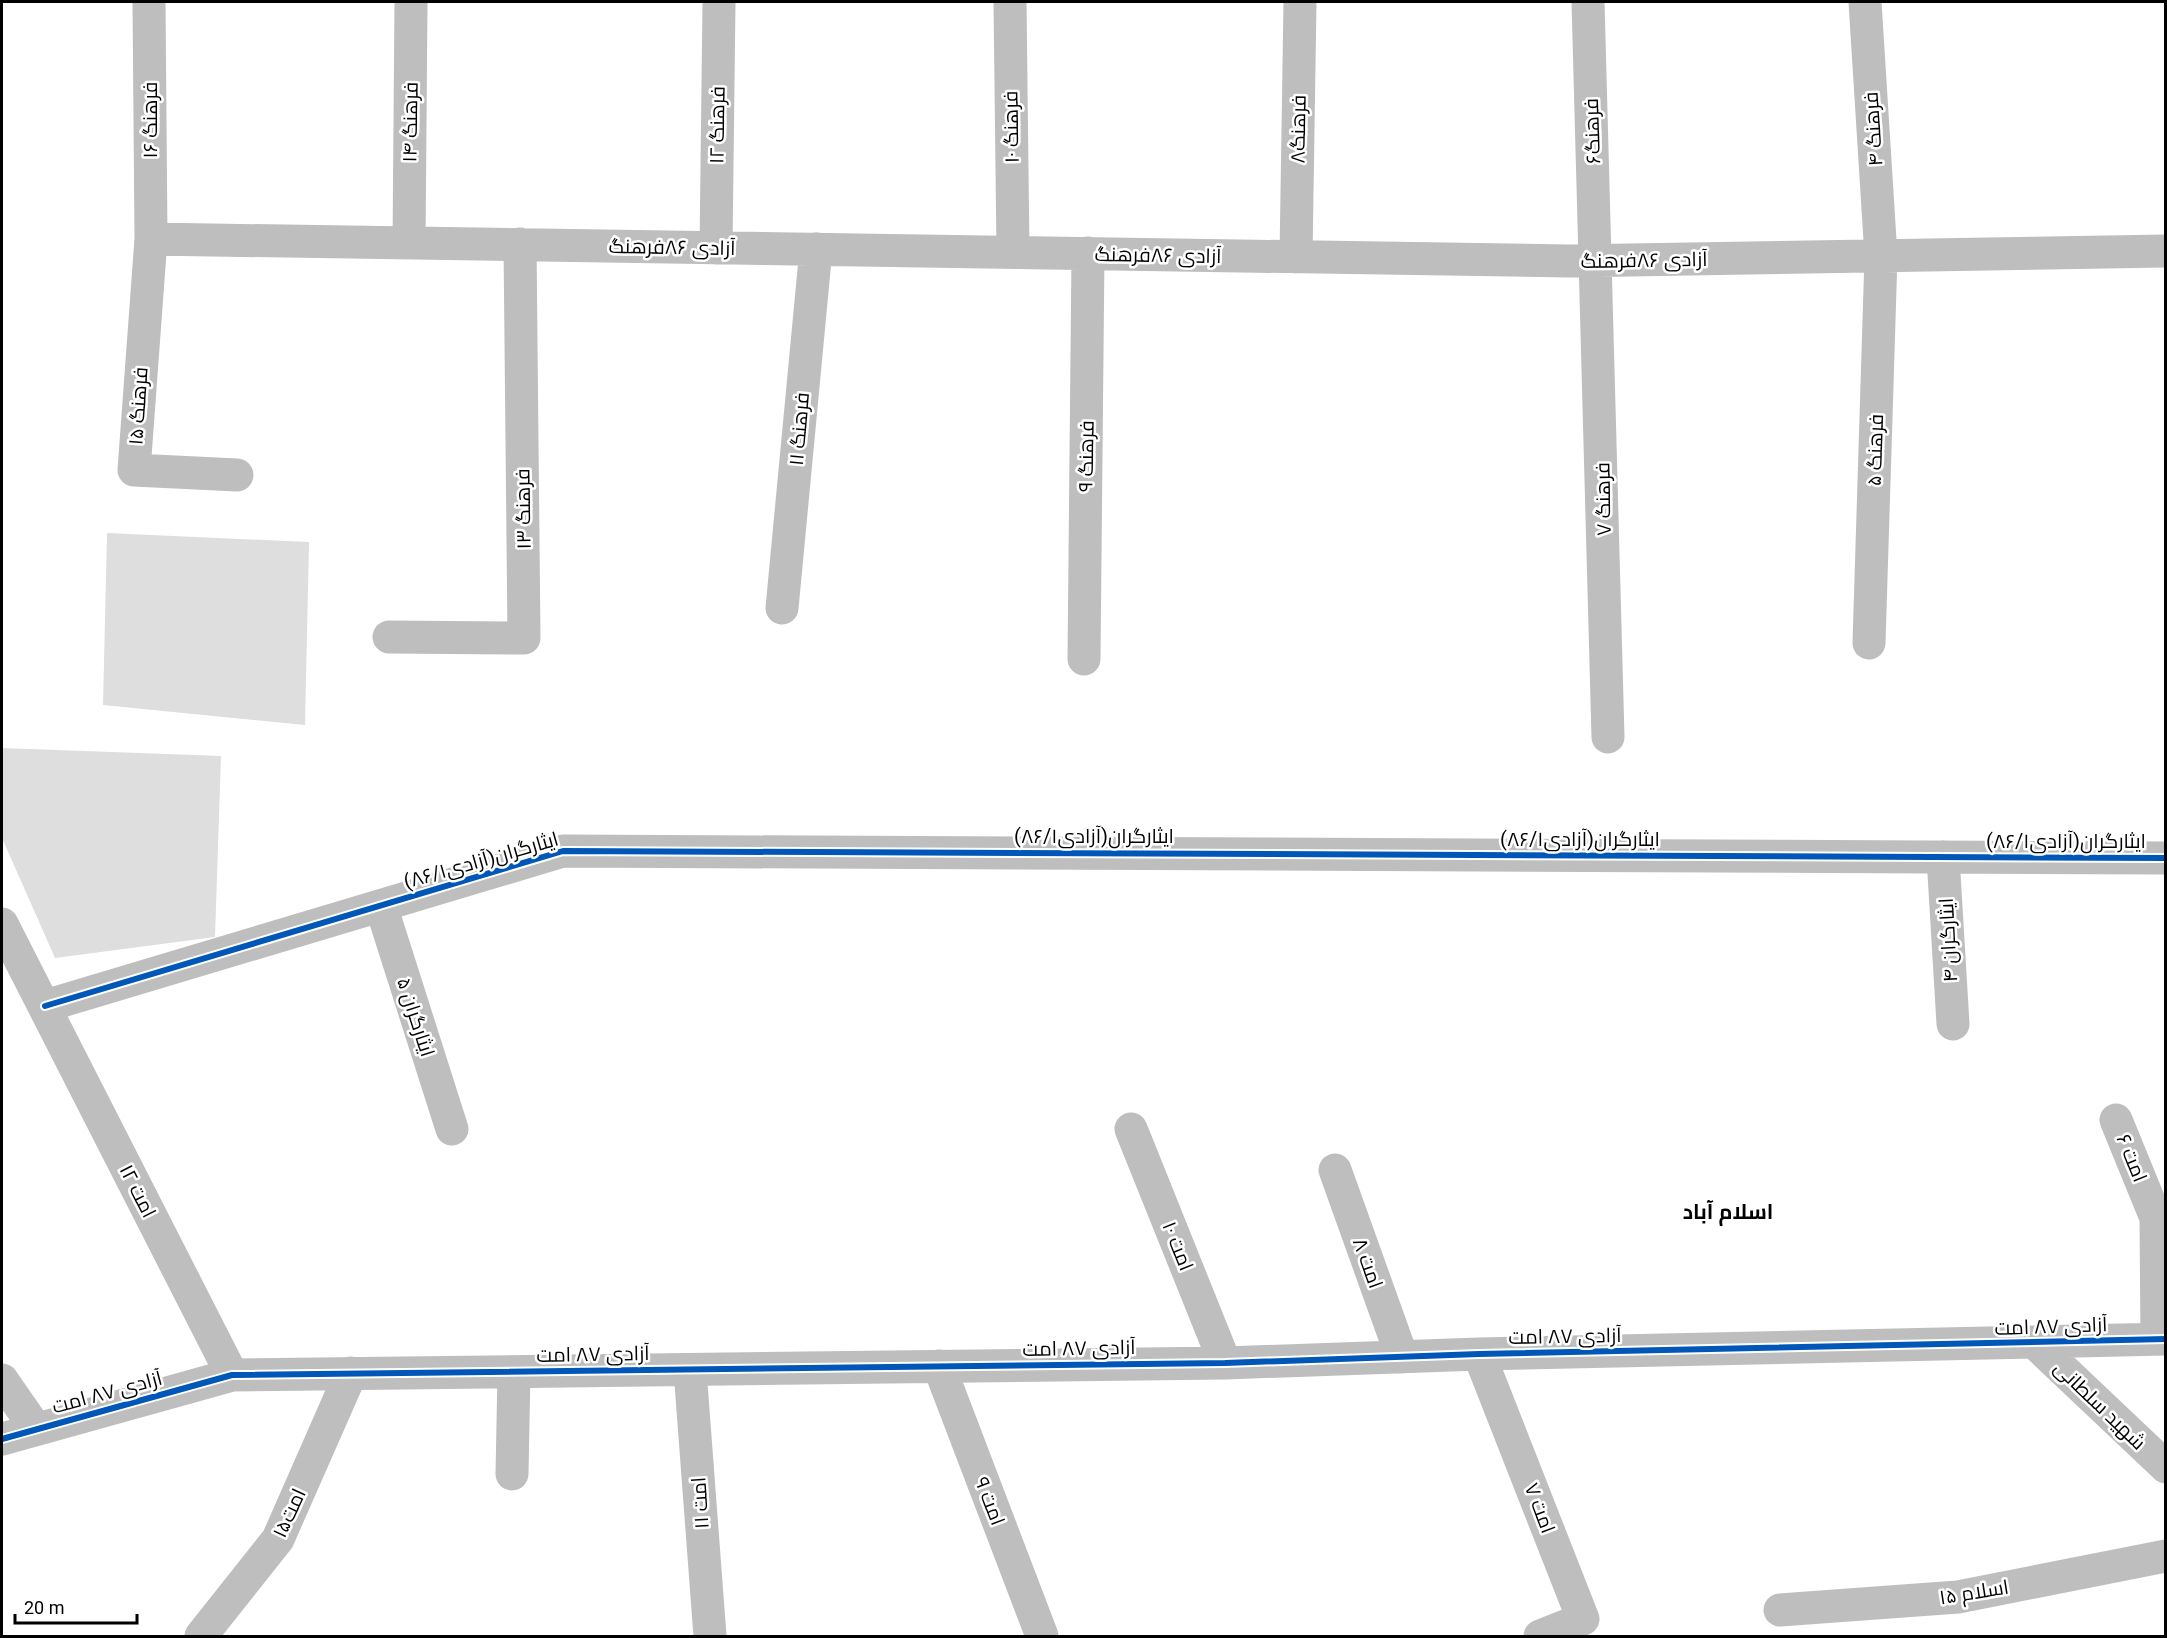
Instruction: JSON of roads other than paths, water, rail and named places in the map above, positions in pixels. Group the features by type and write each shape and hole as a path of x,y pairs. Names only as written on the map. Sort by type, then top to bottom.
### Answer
{"street":[{"name":"فرهنگ ۱۶","path":"149,2 151,239"},
{"name":"فرهنگ ۱۴","path":"409,243 411,2"},
{"name":"فرهنگ ۱۲","path":"716,248 719,2"},
{"name":"فرهنگ ۱۰","path":"1010,2 1012,252"},
{"name":"فرهنگ۸","path":"1296,257 1300,2"},
{"name":"فرهنگ۶","path":"1588,2 1597,261"},
{"name":"فرهنگ ۴","path":"1865,2 1881,256"},
{"name":"آزادی ۸۶فرهنگ","path":"151,239 1597,261 2166,251"},
{"name":"فرهنگ ۱۵","path":"151,239 134,470 237,475"},
{"name":"فرهنگ ۱۳","path":"389,638 524,638 520,244"},
{"name":"فرهنگ ۱۱","path":"782,608 816,249"},
{"name":"فرهنگ ۹","path":"1084,659 1088,254"},
{"name":"فرهنگ ۵","path":"1869,643 1881,256"},
{"name":"فرهنگ ۷","path":"1597,261 1608,737"},
{"name":"ایثارگران(آزادی۸۶/۱)","path":"45,1006 563,851 2166,858"},
{"name":"ایثارگران ۴","path":"1943,857 1953,1024"},
{"name":"ایثارگران ۵","path":"381,906 452,1129"},
{"name":"امت ۱۲","path":"2,924 232,1375"},
{"name":"امت ۶","path":"2116,1120 2156,1218 2161,1339"},
{"name":"امت ۱۰","path":"1131,1129 1225,1363"},
{"name":"امت ۸","path":"1335,1170 1402,1357"},
{"name":"آزادی ۸۷ امت","path":"2,1439 232,1375 1225,1363 1479,1354 2161,1339"},
{"name":"شهید سلطانی","path":"2035,1343 2166,1467"},
{"name":"امت ۷","path":"1479,1354 1583,1619 1540,1636"},
{"name":"امت ۹","path":"939,1366 1042,1636"},
{"name":"امت ۱۱","path":"690,1370 710,1636"},
{"path":"512,1474 514,1372"},
{"name":"امت۱۵","path":"201,1636 278,1539 351,1374"},
{"path":"2,1380 36,1429"},
{"name":"اسلام ۱۵","path":"1780,1610 1958,1597 2166,1556"}],"district":[{"name":"اسلام آباد","path":"1728,1212"}]}
